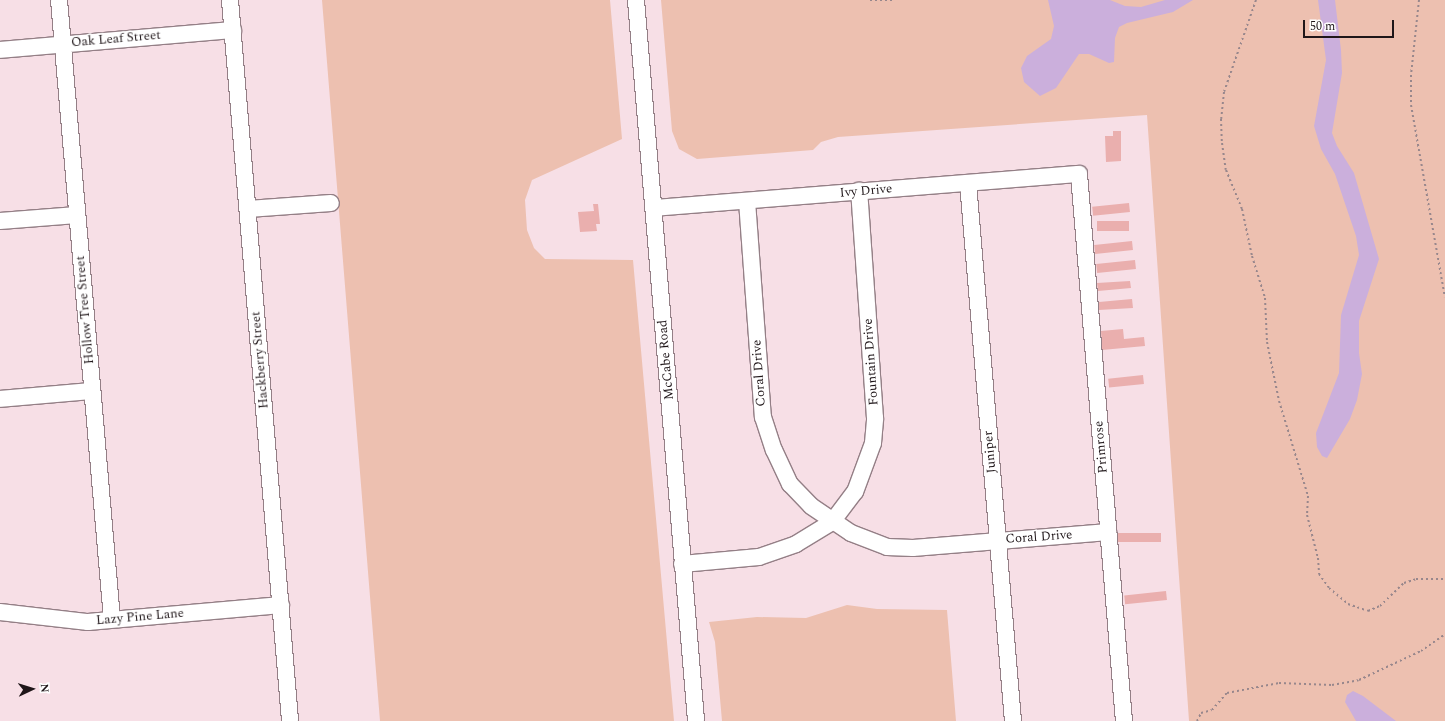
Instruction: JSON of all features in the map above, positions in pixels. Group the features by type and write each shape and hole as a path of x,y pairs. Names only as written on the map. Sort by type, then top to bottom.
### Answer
{"street":[{"name":"Hollow Tree Street","path":"59,0 112,620"},
{"name":"Hackberry Street","path":"230,0 290,721"},
{"name":"McCabe Road","path":"636,0 696,721"},
{"name":"Oak Leaf Street","path":"0,50 233,30"},
{"name":"Ivy Drive","path":"654,208 1079,174"},
{"name":"Primrose","path":"1079,174 1124,721"},
{"name":"Juniper","path":"968,183 1013,721"},
{"name":"Fountain Drive","path":"832,522 855,492 866,468 873,443 875,418 859,192"},
{"name":"Coral Drive","path":"747,200 762,417 774,450 790,484 811,506 832,522 887,548 913,548 1108,532"},
{"path":"248,209 331,203"},
{"path":"0,221 77,215"},
{"path":"0,399 92,391"},
{"path":"682,564 759,557 796,544 832,522"},
{"name":"Lazy Pine Lane","path":"0,612 58,621 88,622 281,605"}],"path":[{"path":"870,0 894,0"},
{"path":"1256,0 1224,92 1221,119 1222,143 1226,170 1242,209 1265,298 1267,342 1279,401 1308,496 1306,515 1318,558 1319,574 1329,588 1348,604 1368,611 1380,606 1404,583 1416,579 1445,579"},
{"path":"1419,0 1411,75 1412,105 1445,298"},
{"path":"1197,721 1201,713 1212,710 1227,693 1279,682 1332,686 1360,680 1421,651 1445,634"}],"shaded area":[{"path":"322,0 610,0 622,139 532,180 525,200 527,230 534,248 545,259 633,260 674,721 380,721"},
{"path":"661,0 1445,0 1445,721 1189,721 1147,115 838,137 821,142 813,150 697,159 679,149 672,131"},
{"path":"1048,0 1110,0 1125,6 1141,7 1165,0 1193,0 1173,12 1127,23 1119,27 1115,38 1114,62 1109,63 1089,54 1079,54 1056,88 1040,96 1024,82 1021,68 1027,56 1051,39 1054,26"},
{"path":"1318,0 1335,0 1341,50 1342,73 1332,133 1337,146 1354,173 1379,259 1359,321 1359,353 1362,374 1357,400 1350,419 1327,458 1322,456 1317,447 1316,433 1339,373 1341,315 1359,255 1356,236 1335,174 1321,149 1314,126 1326,60"},
{"path":"847,605 877,609 947,610 956,721 722,721 715,642 709,622 757,617 806,618"},
{"path":"1353,691 1363,696 1396,721 1356,721 1345,702 1347,695"}],"building":[{"path":"1113,131 1121,131 1121,161 1106,162 1105,136 1113,136"},
{"path":"1129,203 1130,212 1093,216 1092,207"},
{"path":"593,204 598,204 600,224 596,224 597,231 580,232 578,212 594,211"},
{"path":"1097,221 1129,221 1129,231 1097,231"},
{"path":"1132,241 1133,250 1095,254 1094,245"},
{"path":"1135,260 1136,269 1097,273 1096,264"},
{"path":"1130,281 1131,288 1098,291 1097,283"},
{"path":"1132,299 1133,308 1099,310 1099,302"},
{"path":"1123,329 1124,339 1144,337 1145,346 1102,350 1101,331"},
{"path":"1143,375 1144,384 1109,388 1108,379"},
{"path":"1118,533 1161,533 1161,542 1118,542"},
{"path":"1166,591 1167,600 1125,604 1124,595"}]}
